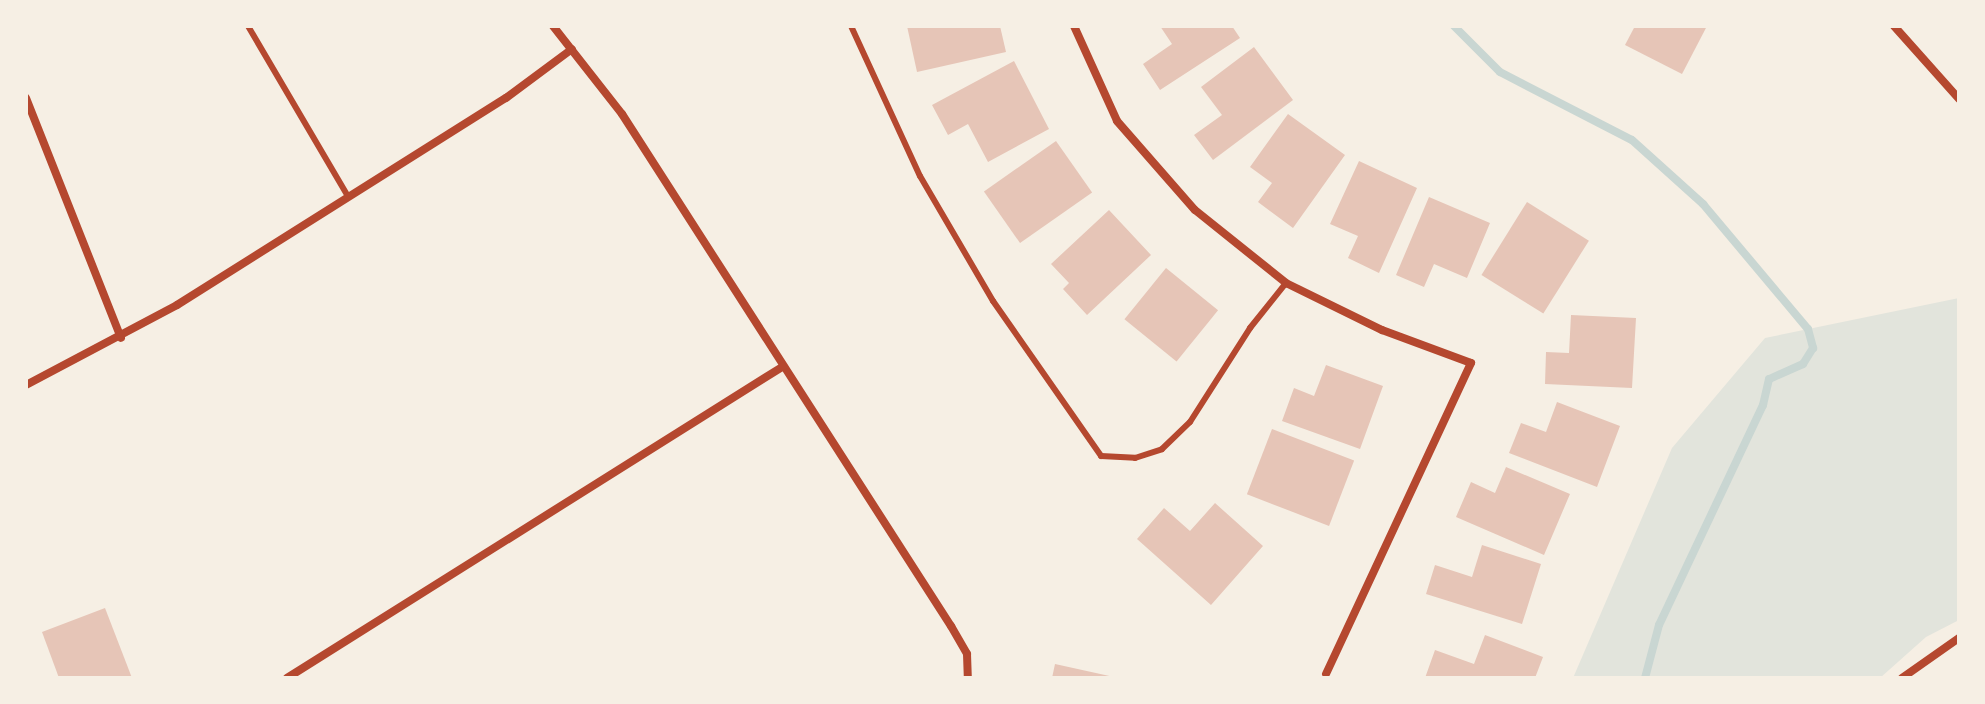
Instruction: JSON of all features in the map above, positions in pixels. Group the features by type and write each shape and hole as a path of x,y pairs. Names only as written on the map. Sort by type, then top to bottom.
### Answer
{"street":[{"path":"553,26 622,114 951,626 967,654 968,678"},
{"path":"1074,26 1117,121 1195,210 1286,283 1382,330 1471,363 1326,674"},
{"path":"1894,26 1959,99"},
{"path":"26,385 121,338 506,98 572,49"},
{"path":"26,98 121,338"},
{"path":"287,678 782,367"},
{"path":"1902,678 1959,638"}],"lane":[{"path":"248,26 347,195"},
{"path":"851,26 928,190 993,301 1101,456 1135,458 1162,449 1190,422 1250,328 1286,283"}],"shaded area":[{"path":"1959,298 1959,620 1926,637 1880,678 1573,678 1672,448 1765,338"}],"building":[{"path":"907,26 1000,26 1006,52 917,72"},
{"path":"1160,26 1232,26 1240,38 1160,90 1143,64 1172,44"},
{"path":"1635,26 1707,26 1682,74 1625,45"},
{"path":"1254,47 1293,100 1213,160 1194,135 1222,115 1201,87"},
{"path":"1014,61 1049,129 988,162 968,124 948,135 932,105"},
{"path":"1288,114 1345,155 1293,228 1258,202 1272,183 1250,167"},
{"path":"1056,141 1092,193 1020,243 984,191"},
{"path":"1359,161 1417,188 1379,273 1348,258 1358,236 1330,224"},
{"path":"1429,197 1490,223 1467,278 1434,264 1424,287 1396,275"},
{"path":"1527,202 1589,241 1543,314 1481,275"},
{"path":"1109,210 1151,255 1087,315 1063,289 1069,283 1051,264"},
{"path":"1166,268 1218,310 1177,361 1124,319"},
{"path":"1571,315 1636,318 1632,388 1545,384 1546,352 1569,353"},
{"path":"1326,365 1383,386 1360,449 1282,421 1294,388 1314,396"},
{"path":"1557,402 1620,426 1597,487 1509,453 1521,423 1546,432"},
{"path":"1272,429 1354,461 1329,526 1247,494"},
{"path":"1506,467 1570,494 1544,555 1456,517 1471,482 1495,493"},
{"path":"1215,503 1263,546 1211,605 1137,539 1164,508 1190,531"},
{"path":"1482,545 1541,564 1522,624 1426,594 1435,565 1472,577"},
{"path":"105,608 132,678 59,678 42,632"},
{"path":"1485,635 1543,657 1535,678 1425,678 1435,650 1474,664"},
{"path":"1055,664 1114,677 1114,678 1052,678"}],"waterway":[{"path":"1454,26 1500,72 1632,140 1703,204 1808,329 1813,348 1803,364 1769,379 1763,405 1659,625 1645,678"}]}
